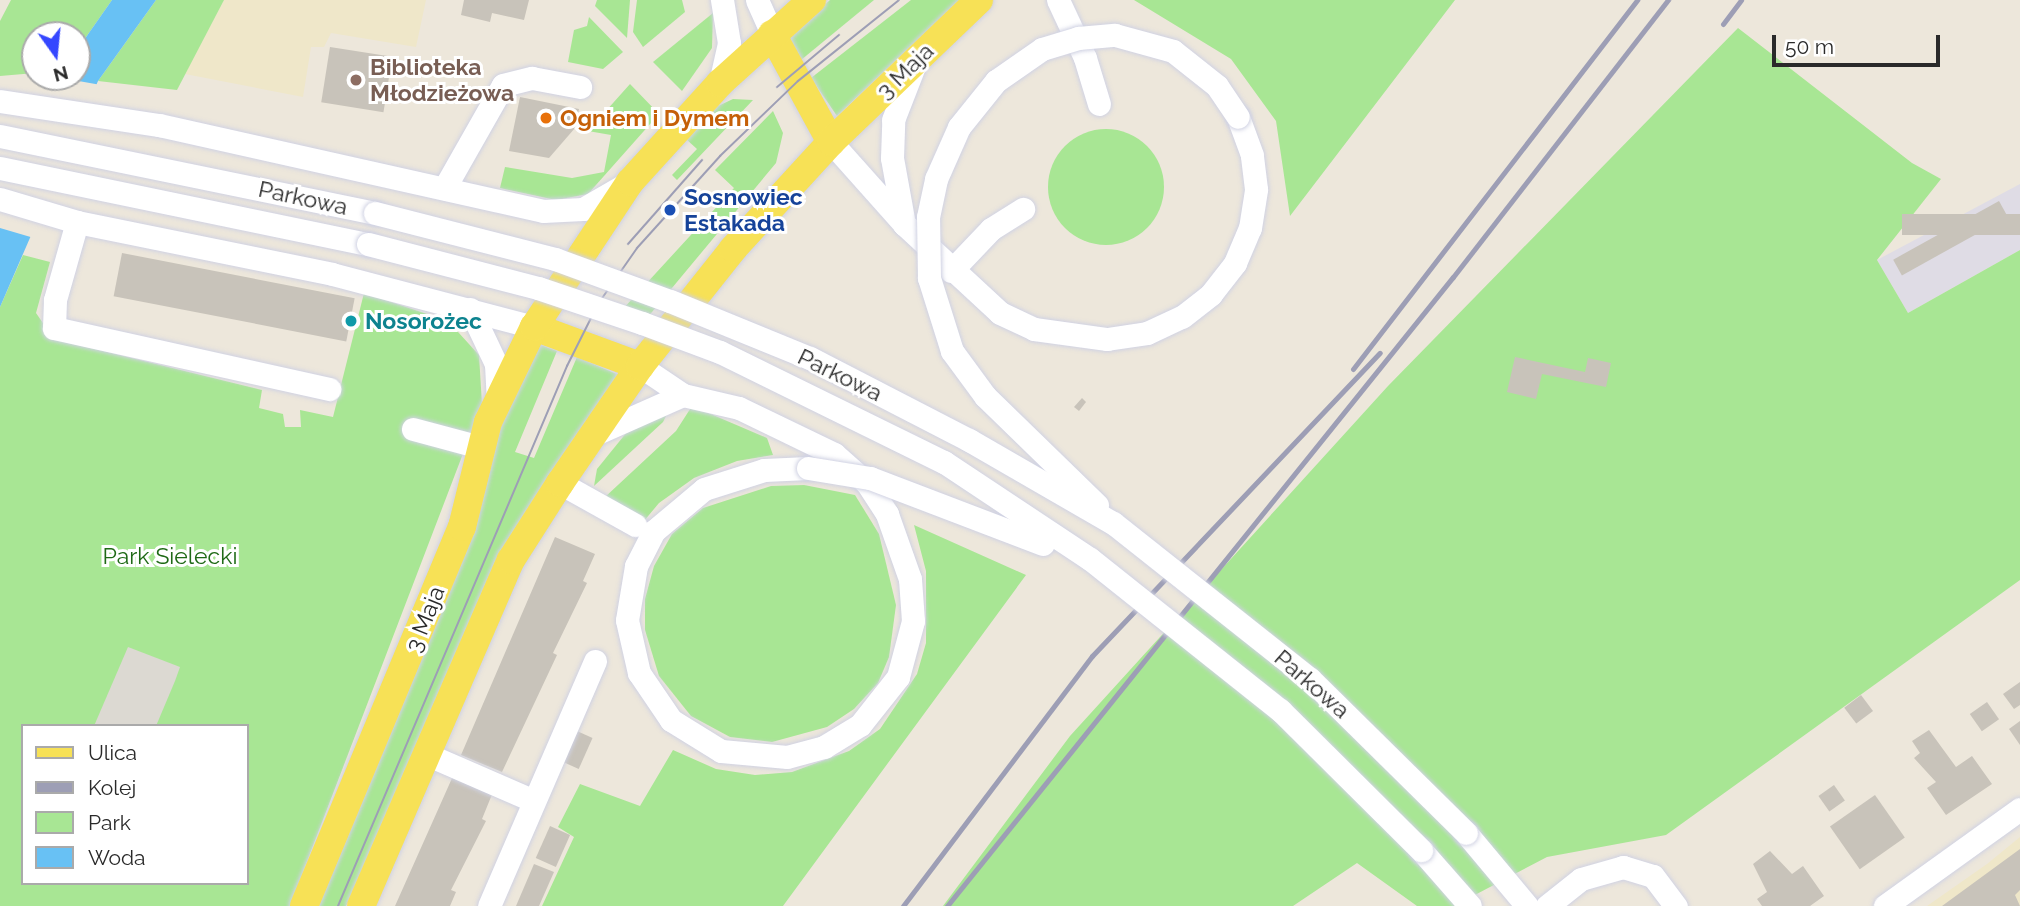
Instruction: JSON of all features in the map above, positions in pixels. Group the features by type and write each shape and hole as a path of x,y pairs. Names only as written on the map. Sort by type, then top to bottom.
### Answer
{"main road":[{"path":"812,0 772,34 831,142"},
{"name":"3 Maja","path":"640,366 733,249 831,142 979,0"},
{"name":"3 Maja","path":"304,906 462,527 480,447 498,398 534,327 629,182 720,83 772,34"},
{"path":"361,906 511,560 560,482 640,366 534,327"}],"street":[{"path":"720,83 729,43 722,0"},
{"path":"757,0 772,34"},
{"path":"1058,0 1086,58 1099,104"},
{"path":"831,142 904,224 951,271 1000,313 1053,333 1089,339 1130,337 1182,317 1225,278 1250,228 1255,174 1238,117 1217,86 1173,51 1115,35 1078,38 1042,49 996,81 959,127 936,179 928,218 929,278 953,351 985,396 1113,523"},
{"path":"904,224 892,158 893,120 916,61"},
{"path":"445,187 503,85 532,78 580,87"},
{"path":"0,101 159,125 563,213 583,209 629,182"},
{"name":"Parkowa","path":"0,136 375,213 555,260 762,337 969,440 1113,523 1328,696 1466,833 1527,906"},
{"name":"Parkowa","path":"0,168 368,244 538,288 720,352 944,461 1090,559 1280,710 1356,782 1470,906"},
{"path":"0,199 77,222 332,274 534,327"},
{"path":"951,271 991,229 1023,209"},
{"path":"77,222 55,300 54,328 329,389"},
{"path":"470,309 496,364 498,398"},
{"path":"640,366 683,395 739,408 834,454 867,483 902,547 910,579 912,621 898,677 860,724 805,753 767,758 703,744 665,714 639,673 628,631 630,587 654,531 685,502 723,481 764,470 830,471 896,487 1090,559"},
{"path":"595,434 683,395"},
{"path":"413,429 480,447"},
{"path":"560,482 635,524"},
{"path":"489,906 532,800 595,660"},
{"path":"426,754 532,800"},
{"path":"1885,906 2020,809"},
{"path":"1547,906 1581,879 1623,867 1653,876 1676,906"}],"shaded area":[{"path":"224,0 426,0 416,47 331,33 324,47 311,47 303,97 185,74"},
{"path":"2020,184 2020,250 1908,313 1877,260"},
{"path":"128,647 180,667 157,724 95,724"},
{"path":"2020,837 2020,906 1927,906 1987,864"}],"green space":[{"path":"11,0 112,0 91,30 91,21 21,21 21,74 0,76 0,21"},
{"path":"156,0 224,0 177,90 98,81"},
{"path":"597,0 630,0 627,38 595,6"},
{"path":"637,0 682,0 685,12 643,47 633,32"},
{"path":"830,0 874,0 801,60 788,37"},
{"path":"911,0 960,0 837,116 811,78"},
{"path":"1134,0 1455,0 1290,216 1276,121 1231,59"},
{"path":"713,13 712,48 682,91 653,62"},
{"path":"589,17 623,52 603,69 568,62 574,30 587,26"},
{"path":"1738,28 1912,163 1941,179 1877,260 1908,313 2020,250 2020,580 1666,835 1547,857 1454,906 1417,906 1357,863 1293,906 943,906 1070,736 1388,386"},
{"path":"630,84 659,114 588,194 556,200 500,188 505,167 572,178 604,172 611,135 588,131"},
{"path":"733,99 753,100 677,180 672,175 697,149 686,139 718,106"},
{"path":"773,111 783,133 776,163 647,318 622,310 734,188 715,170"},
{"path":"1106,129 1128,134 1147,146 1159,165 1164,187 1159,209 1147,228 1128,240 1106,245 1084,240 1065,228 1053,209 1048,187 1053,165 1065,146 1084,134"},
{"name":"Park Sielecki","path":"23,255 50,262 36,313 54,339 262,390 259,408 283,414 285,427 301,427 300,410 333,417 364,293 448,321 479,355 482,404 290,906 0,906 0,307"},
{"path":"538,344 557,351 515,452 534,458 577,357 619,375 500,553 346,906 317,906 491,449"},
{"path":"692,406 767,438 773,455 737,461 694,478 659,503 644,521 604,498 676,431"},
{"path":"669,410 663,422 594,486 597,469 631,427"},
{"path":"804,485 855,495 879,534 896,605 889,657 878,683 854,709 827,727 772,742 730,737 691,716 659,676 645,630 645,599 654,566 672,534 703,508 771,486"},
{"path":"914,525 1026,575 783,906 542,906 574,837 558,827 580,784 640,806 673,750 716,769 755,775 792,772 849,751 880,729 917,674 926,643 926,571"}],"water":[{"path":"112,0 156,0 98,81 0,307 0,211 53,91 91,91 91,30"}],"pier":[{"path":"91,83 101,85 34,238 0,228 0,202 50,91 91,91"}],"building":[{"path":"464,0 529,0 524,20 492,13 490,22 461,15"},
{"name":"Biblioteka Młodzieżowa","path":"330,47 392,57 383,112 321,102"},
{"name":"Ogniem i Dymem","path":"520,97 579,109 575,128 549,158 509,151"},
{"path":"1999,201 2008,217 1902,275 1893,260"},
{"path":"1902,214 2020,214 2020,235 1902,235"},
{"path":"122,253 355,298 346,341 114,296"},
{"path":"1515,357 1585,372 1588,358 1611,363 1606,387 1542,374 1536,399 1507,392"},
{"path":"1082,398 1086,402 1079,411 1074,407"},
{"path":"555,537 595,554 583,581 587,583 553,653 557,655 502,772 461,755"},
{"path":"2020,682 2020,705 2014,709 2003,694"},
{"path":"1861,695 1873,711 1856,724 1844,708"},
{"path":"1987,702 1999,719 1982,731 1970,714"},
{"path":"2020,721 2020,745 2009,729"},
{"path":"1929,730 1956,767 1972,756 1992,784 1946,815 1927,788 1936,782 1914,758 1920,753 1912,741"},
{"path":"577,731 593,738 579,769 563,762"},
{"path":"453,776 493,792 482,819 486,821 451,890 456,892 450,906 395,906"},
{"path":"1834,785 1845,801 1829,811 1818,796"},
{"path":"1875,795 1905,838 1860,869 1830,827"},
{"path":"550,826 570,835 556,867 536,858"},
{"path":"2020,849 2020,890 2015,895 2020,906 1942,906"},
{"path":"1770,851 1792,874 1803,866 1824,896 1810,906 1762,906 1757,899 1767,892 1753,864"},
{"path":"534,864 554,872 539,906 516,906"}],"tram line":[{"path":"338,906 567,366 598,304 637,248 720,156 798,81 899,0"},
{"path":"777,87 839,35"},
{"path":"628,244 702,160"}],"railway":[{"path":"1353,369 1637,0"},
{"path":"947,906 1453,277 1668,0"},
{"path":"1723,24 1741,0"},
{"path":"903,906 1092,656 1380,353"}],"place":[{"name":"Biblioteka Młodzieżowa","path":"356,80"},
{"name":"Ogniem i Dymem","path":"546,118"},
{"name":"Sosnowiec Estakada","path":"670,210"},
{"name":"Nosorożec","path":"351,321"}]}
